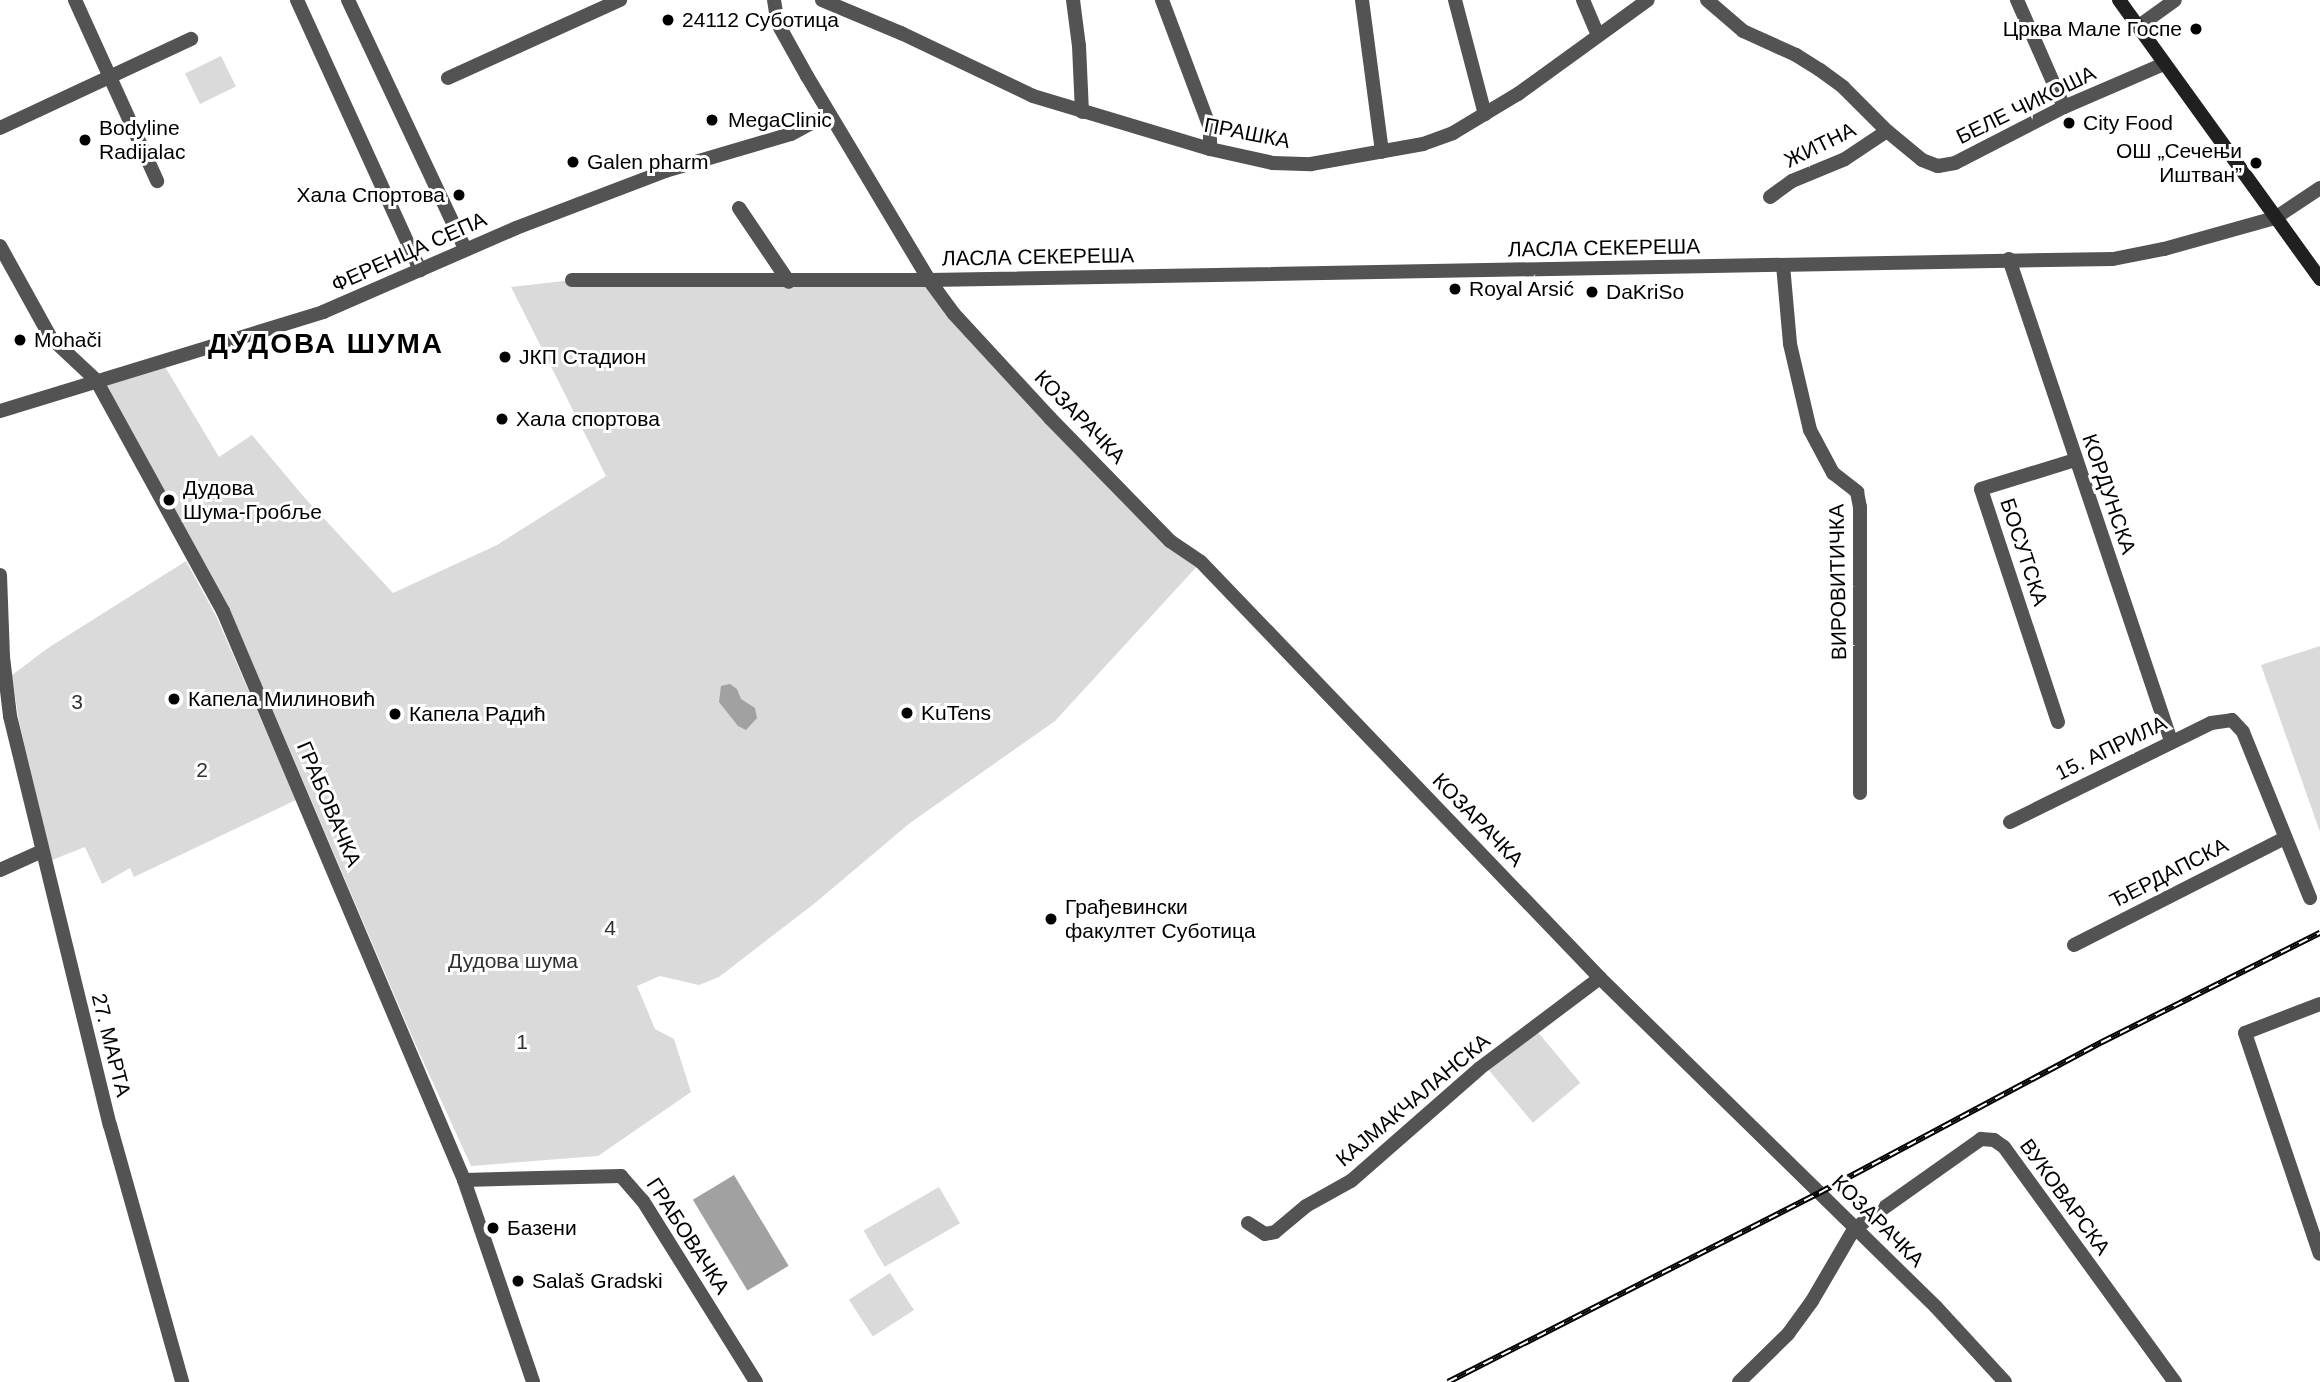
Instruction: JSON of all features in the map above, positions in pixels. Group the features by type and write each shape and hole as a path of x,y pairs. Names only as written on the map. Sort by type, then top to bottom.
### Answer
{"main road":[{"path":"2119,0 2320,279"}],"street":[{"path":"75,0 157,181"},
{"path":"297,0 420,270"},
{"path":"348,0 465,249"},
{"path":"448,78 620,0"},
{"name":"КОЗАРАЧКА","path":"774,0 778,24 828,114 929,280 954,314 1170,541 1201,562 1600,978 1936,1307 2005,1382"},
{"name":"ПРАШКА","path":"822,0 901,33 1033,96 1210,149 1273,163 1311,164 1423,144 1453,133 1518,94 1648,0"},
{"path":"1073,0 1079,46 1082,112"},
{"path":"1161,0 1210,128 1210,149"},
{"path":"1362,0 1382,152"},
{"path":"1455,0 1485,114"},
{"path":"1583,0 1598,35"},
{"name":"БЕЛЕ ЧИКОША","path":"1707,0 1743,31 1796,55 1820,70 1843,87 1887,131 1922,160 1938,166 1955,163 2064,107 2164,64"},
{"path":"2017,0 2064,107"},
{"path":"2139,26 2175,0"},
{"path":"0,111 3,127 191,39"},
{"name":"ФЕРЕНЦА СЕПА","path":"0,411 323,312 465,249 665,170 791,134 828,114"},
{"name":"ЖИТНА","path":"1770,197 1792,181 1845,159 1876,141 1887,131"},
{"name":"ЛАСЛА СЕКЕРЕША","path":"929,280 2113,258 2177,246 2275,218 2320,188"},
{"path":"739,208 789,282"},
{"name":"ГРАБОВАЧКА","path":"0,246 51,338 96,380 223,611 464,1180 533,1382"},
{"name":"КОРДУНСКА","path":"2009,259 2171,741"},
{"name":"ВИРОВИТИЧКА","path":"1783,265 1790,344 1810,430 1833,473 1857,492 1860,507 1860,793"},
{"path":"572,280 929,280"},
{"name":"БОСУТСКА","path":"2058,722 1981,489 2075,460"},
{"name":"27. МАРТА","path":"0,575 5,718 42,850 110,1125 182,1382"},
{"name":"15. АПРИЛА","path":"2010,822 2219,719 2232,720 2243,732 2283,839"},
{"path":"2283,839 2310,898"},
{"name":"ЂЕРДАПСКА","path":"2074,945 2283,839"},
{"path":"0,870 42,850"},
{"name":"КАЈМАКЧАЛАНСКА","path":"1248,1223 1265,1234 1275,1232 1306,1206 1351,1181 1480,1068 1600,978"},
{"path":"2320,1004 2245,1033 2320,1254"},
{"name":"ВУКОВАРСКА","path":"1854,1229 1981,1139 1994,1140 2004,1147 2175,1382"},
{"name":"ГРАБОВАЧКА","path":"464,1180 621,1176 643,1201 756,1382"},
{"path":"1739,1382 1788,1334 1812,1301 1854,1229"}],"green space":[{"path":"221,56 236,87 200,104 185,74"},
{"path":"572,280 929,280 954,314 1201,562 1055,721 910,823 815,903 719,977 699,985 660,976 637,986 655,1029 674,1039 691,1092 598,1156 471,1166 414,1041 230,610 104,383 161,360 219,457 252,435 304,497 393,593 497,545 606,476 511,287"},
{"path":"186,561 217,618 296,800 134,877 130,868 102,884 85,847 52,860 19,722 12,675 48,648"},
{"path":"2320,646 2320,832 2261,665"},
{"path":"1536,1030 1580,1083 1533,1123 1489,1070"},
{"path":"939,1187 960,1223 885,1267 864,1230"},
{"path":"890,1273 914,1310 873,1337 849,1300"}],"shaded area":[{"path":"730,684 737,689 741,699 755,708 757,718 746,730 738,726 719,702 721,686"},
{"path":"734,1175 789,1266 747,1291 693,1200"}],"railway":[{"path":"1448,1382 1819,1193 2102,1042 2320,933"}],"place":[{"name":"24112 Суботица","path":"668,20"},
{"name":"Црква Мале Госпе","path":"2196,29"},
{"name":"MegaClinic","path":"712,120"},
{"name":"City Food","path":"2069,123"},
{"name":"Bodyline Radijalac","path":"85,140"},
{"name":"Galen pharm","path":"573,162"},
{"name":"ОШ „Сечењи Иштван”","path":"2256,163"},
{"name":"Хала Спортова","path":"459,195"},
{"name":"Royal Arsić","path":"1455,289"},
{"name":"DaKriSo","path":"1592,292"},
{"name":"Mohači","path":"20,340"},
{"name":"ЈКП Стадион","path":"505,357"},
{"name":"Хала спортова","path":"502,419"},
{"name":"Дудова Шума-Гробље","path":"169,500"},
{"name":"Капела Милиновић","path":"174,699"},
{"name":"KuTens","path":"907,713"},
{"name":"Капела Радић","path":"395,714"},
{"name":"Грађевински факултет Суботица","path":"1051,919"},
{"name":"Базени","path":"493,1228"},
{"name":"Salaš Gradski","path":"518,1281"}],"district":[{"name":"ДУДОВА ШУМА","path":"326,344"}],"park label":[{"name":"3","path":"77,702"},
{"name":"2","path":"202,770"},
{"name":"4","path":"610,928"},
{"name":"Дудова шума","path":"513,961"},
{"name":"1","path":"522,1042"}]}
